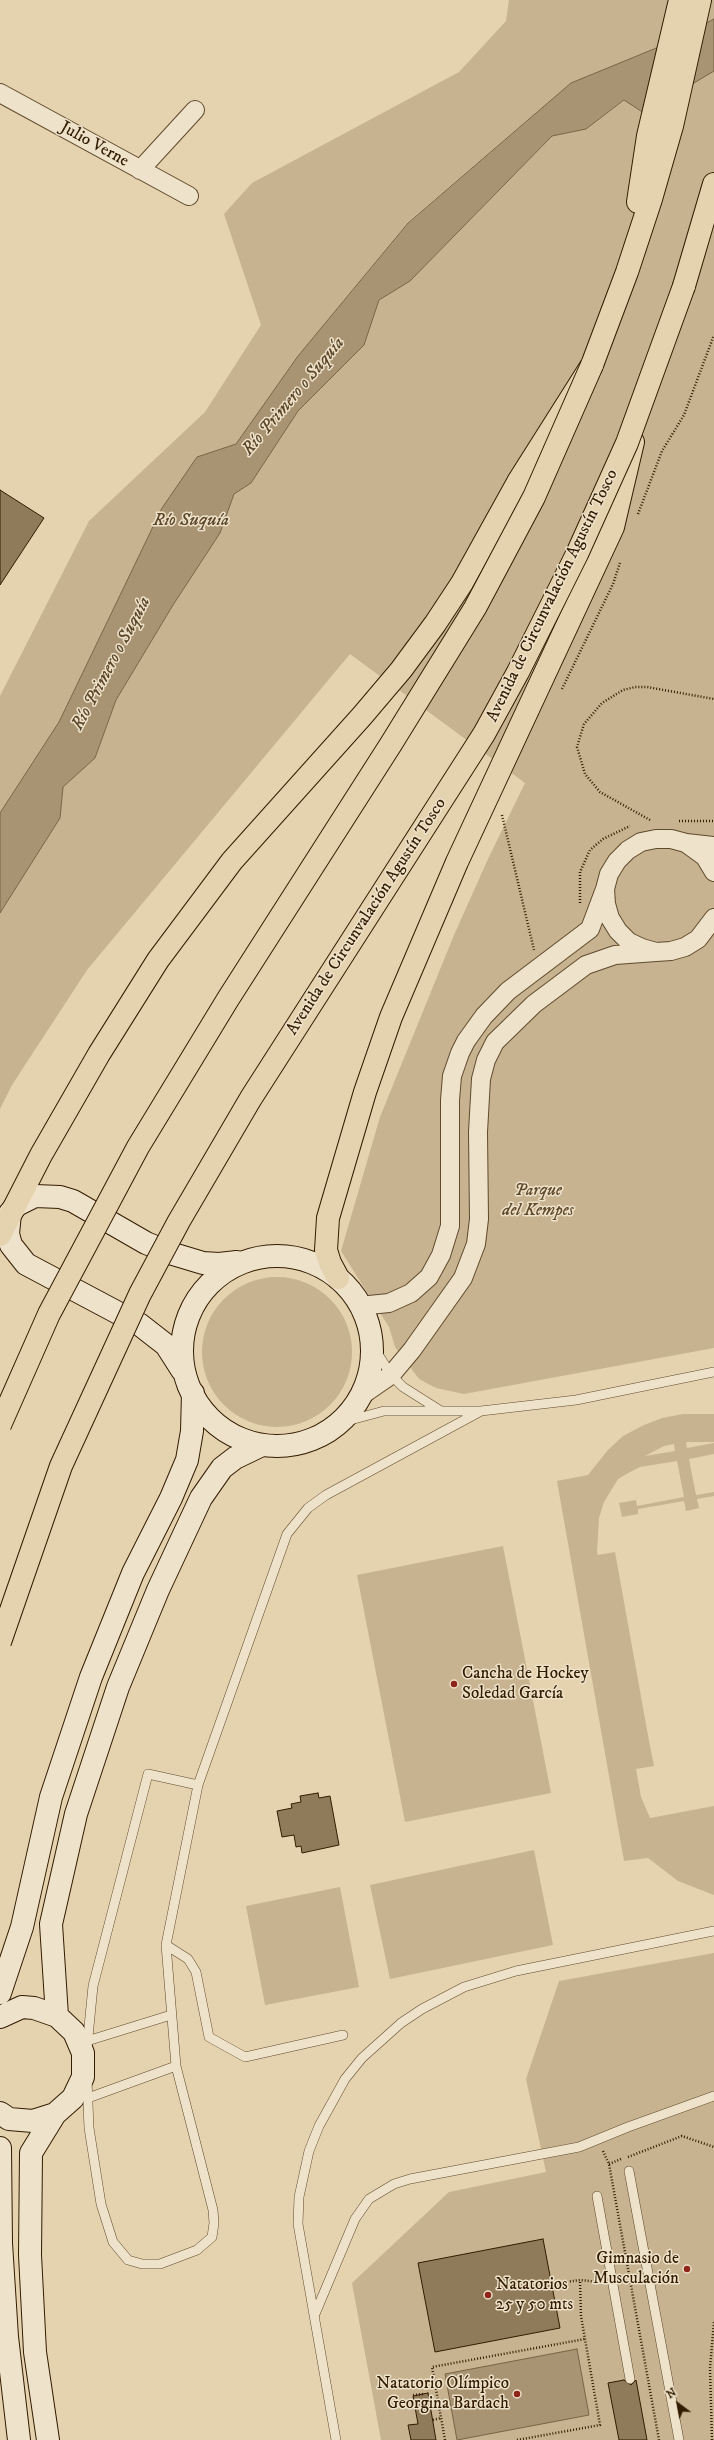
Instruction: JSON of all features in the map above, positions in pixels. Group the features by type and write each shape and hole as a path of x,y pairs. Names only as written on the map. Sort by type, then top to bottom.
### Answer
{"highway":[{"path":"627,272 648,136 680,0"},
{"path":"0,1425 49,1314 138,1146 228,999 391,744 475,608 534,497 592,365 627,272 672,126 700,0"},
{"name":"Avenida de Circunvalación Agustín Tosco","path":"0,1642 61,1466 140,1294 187,1207 251,1098 484,734 518,672 577,554 624,450 645,394 684,286 714,184"},
{"path":"684,286 714,217"},
{"path":"0,1235 10,1213 77,1093 121,1017 158,960 199,904 264,824 367,711 435,624 462,583 518,482 592,365"},
{"path":"338,1278 330,1263 326,1250 328,1218 365,1092 391,1017 430,920 613,527 645,394"}],"street":[{"name":"Julio Verne","path":"0,93 189,196"},
{"path":"140,170 195,110"},
{"path":"360,1306 389,1304 411,1293 429,1277 441,1255 450,1226 450,1089 456,1064 466,1041 484,1016 508,991 590,929 609,874 617,861 628,850 641,842 656,839 671,839 686,843 714,846"},
{"path":"686,843 705,858 714,872"},
{"path":"605,889 606,904 610,918 618,931 629,942 656,952"},
{"path":"362,1395 391,1375 412,1350 463,1278 476,1244 479,1219 478,1132 481,1079 486,1060 492,1046 509,1027 534,1004 586,965 615,955 671,951 685,947 698,939 714,918"},
{"path":"35,1196 60,1196 146,1243 173,1254 203,1263 219,1264 244,1261 260,1257 295,1257 323,1267 338,1278 351,1292 360,1306 372,1343 372,1361 369,1378 362,1395 343,1422 307,1441 284,1446 262,1445 242,1440 217,1424 202,1409 166,1345 140,1324 26,1264 11,1245 8,1234 10,1213 17,1205 35,1196"},
{"path":"0,1993 22,1927 51,1797 91,1677 133,1572 171,1498 187,1460 192,1431 190,1386 181,1346 183,1329 193,1303 212,1279 225,1270 244,1261"},
{"path":"57,2016 51,1924 76,1814 118,1688 158,1590 201,1498 222,1468 235,1458 262,1445"},
{"path":"0,2016 22,2006 34,2008 57,2016 74,2032 83,2053 83,2077 73,2098 55,2114 31,2153 30,2254 35,2352 48,2440"},
{"path":"0,2113 9,2118 33,2121 55,2114"},
{"path":"0,2148 1,2243 7,2337 19,2440"}],"lane":[{"path":"372,1343 391,1375 404,1387 442,1412"},
{"path":"343,1422 384,1411 481,1411 576,1400 714,1372"},
{"path":"198,1785 148,1774 93,1986 87,2041 89,2128 101,2204 113,2242 128,2260 142,2264 160,2264 197,2250 212,2237 214,2223 213,2210 176,2066 166,1945 198,1785 287,1534 308,1508 326,1495 481,1411"},
{"path":"336,2440 298,2224 299,2196 305,2166 319,2126 332,2100 362,2058 382,2039 422,2009 464,1987 516,1971 714,1931"},
{"path":"166,1945 188,1959 196,1972 209,2037 245,2057 343,2035"},
{"path":"87,2041 172,2015"},
{"path":"88,2098 176,2066"},
{"path":"315,2314 352,2224 365,2204 380,2192 394,2184 410,2179 558,2152 598,2139 714,2096"},
{"path":"629,2171 679,2440"},
{"path":"597,2196 630,2378"}],"path":[{"path":"637,517 662,451 684,414 714,335"},
{"path":"560,694 613,584 621,562"},
{"path":"650,820 600,792 584,774 577,747 584,724 602,703 623,690 635,687 647,687 714,699"},
{"path":"505,810 502,817 538,968"},
{"path":"609,2164 682,2136 714,2147"},
{"path":"598,2139 609,2164 659,2440"},
{"path":"517,2440 600,2425 581,2316 580,2280"},
{"path":"552,2284 580,2280 613,2284"},
{"path":"712,2440 710,2368 714,2322"},
{"path":"445,2440 432,2367 585,2339"},
{"path":"413,2395 424,2394"},
{"path":"432,2420 441,2418"}],"green space":[{"path":"509,0 714,0 714,19 666,44 571,83 408,222 298,356 236,444 197,457 162,508 59,722 0,813 0,696 89,521 205,412 261,325 224,214 252,183 459,72 506,21"},
{"name":"Parque del Kempes","path":"714,71 714,1348 464,1394 436,1388 419,1379 395,1347 389,1327 341,1251 380,1117 454,935 488,859 525,783 350,654 87,970 12,1085 0,1109 0,913 60,818 63,787 95,758 116,700 173,605 220,533 234,494 251,483 298,411 364,345 379,300 410,281 552,136 586,129 625,100 644,113"},
{"path":"270,1277 284,1277 299,1280 312,1286 325,1294 335,1304 349,1330 352,1352 349,1374 346,1381 335,1400 325,1410 299,1424 284,1427 270,1427 255,1424 242,1418 229,1410 219,1400 205,1374 202,1359 202,1345 205,1330 211,1317 219,1304 229,1294 255,1280"},
{"path":"683,1414 714,1414 714,1442 686,1442 687,1448 714,1443 714,1454 689,1459 696,1495 714,1492 714,1496 697,1499 699,1508 686,1511 684,1501 638,1509 638,1514 622,1517 619,1503 636,1500 637,1506 684,1497 677,1461 640,1467 618,1479 604,1502 599,1518 597,1552 598,1555 615,1552 654,1766 636,1769 641,1797 650,1818 714,1806 714,1895 678,1881 648,1858 624,1861 557,1481 588,1475 608,1450 623,1436 662,1418","holes":["674,1444 675,1451 645,1456 664,1446"]},
{"name":"Cancha de Hockey Soledad García","path":"503,1546 551,1793 405,1822 357,1575"},
{"path":"534,1850 553,1945 390,1979 370,1885"},
{"path":"340,1887 359,1987 265,2005 246,1906"},
{"path":"714,1953 714,2440 381,2440 352,2283 449,2192 546,2172 526,2079 559,1981"}],"water":[{"name":"Río Suquía","path":"714,19 714,71 644,113 624,100 586,129 552,136 410,281 379,300 364,345 298,411 251,483 234,494 220,533 173,605 116,700 95,758 63,787 60,818 0,913 0,813 59,722 162,508 197,457 236,444 298,356 408,223 571,83 666,44"},
{"name":"Natatorio Olímpico Georgina Bardach","path":"577,2349 589,2415 457,2440 445,2374"}],"building":[{"path":"0,490 44,518 0,585"},
{"path":"318,1793 319,1798 330,1796 339,1845 302,1853 301,1846 296,1847 294,1835 282,1837 277,1811 292,1808 291,1804 301,1802 300,1796"},
{"name":"Natatorios 25 y 50 mts","path":"543,2239 560,2328 435,2352 418,2263"},
{"path":"624,2380 631,2385 636,2380 647,2440 619,2440 608,2383"},
{"path":"428,2393 436,2440 411,2440 408,2425 418,2424 413,2396"}],"place":[{"name":"Cancha de Hockey Soledad García","path":"454,1684"},
{"name":"Gimnasio de Musculación","path":"687,2269"},
{"name":"Natatorios 25 y 50 mts","path":"488,2295"},
{"name":"Natatorio Olímpico Georgina Bardach","path":"517,2394"}],"water label":[{"name":"Río Primero o Suquía","path":"294,397"},
{"name":"Río Primero o Suquía","path":"112,664"}]}
